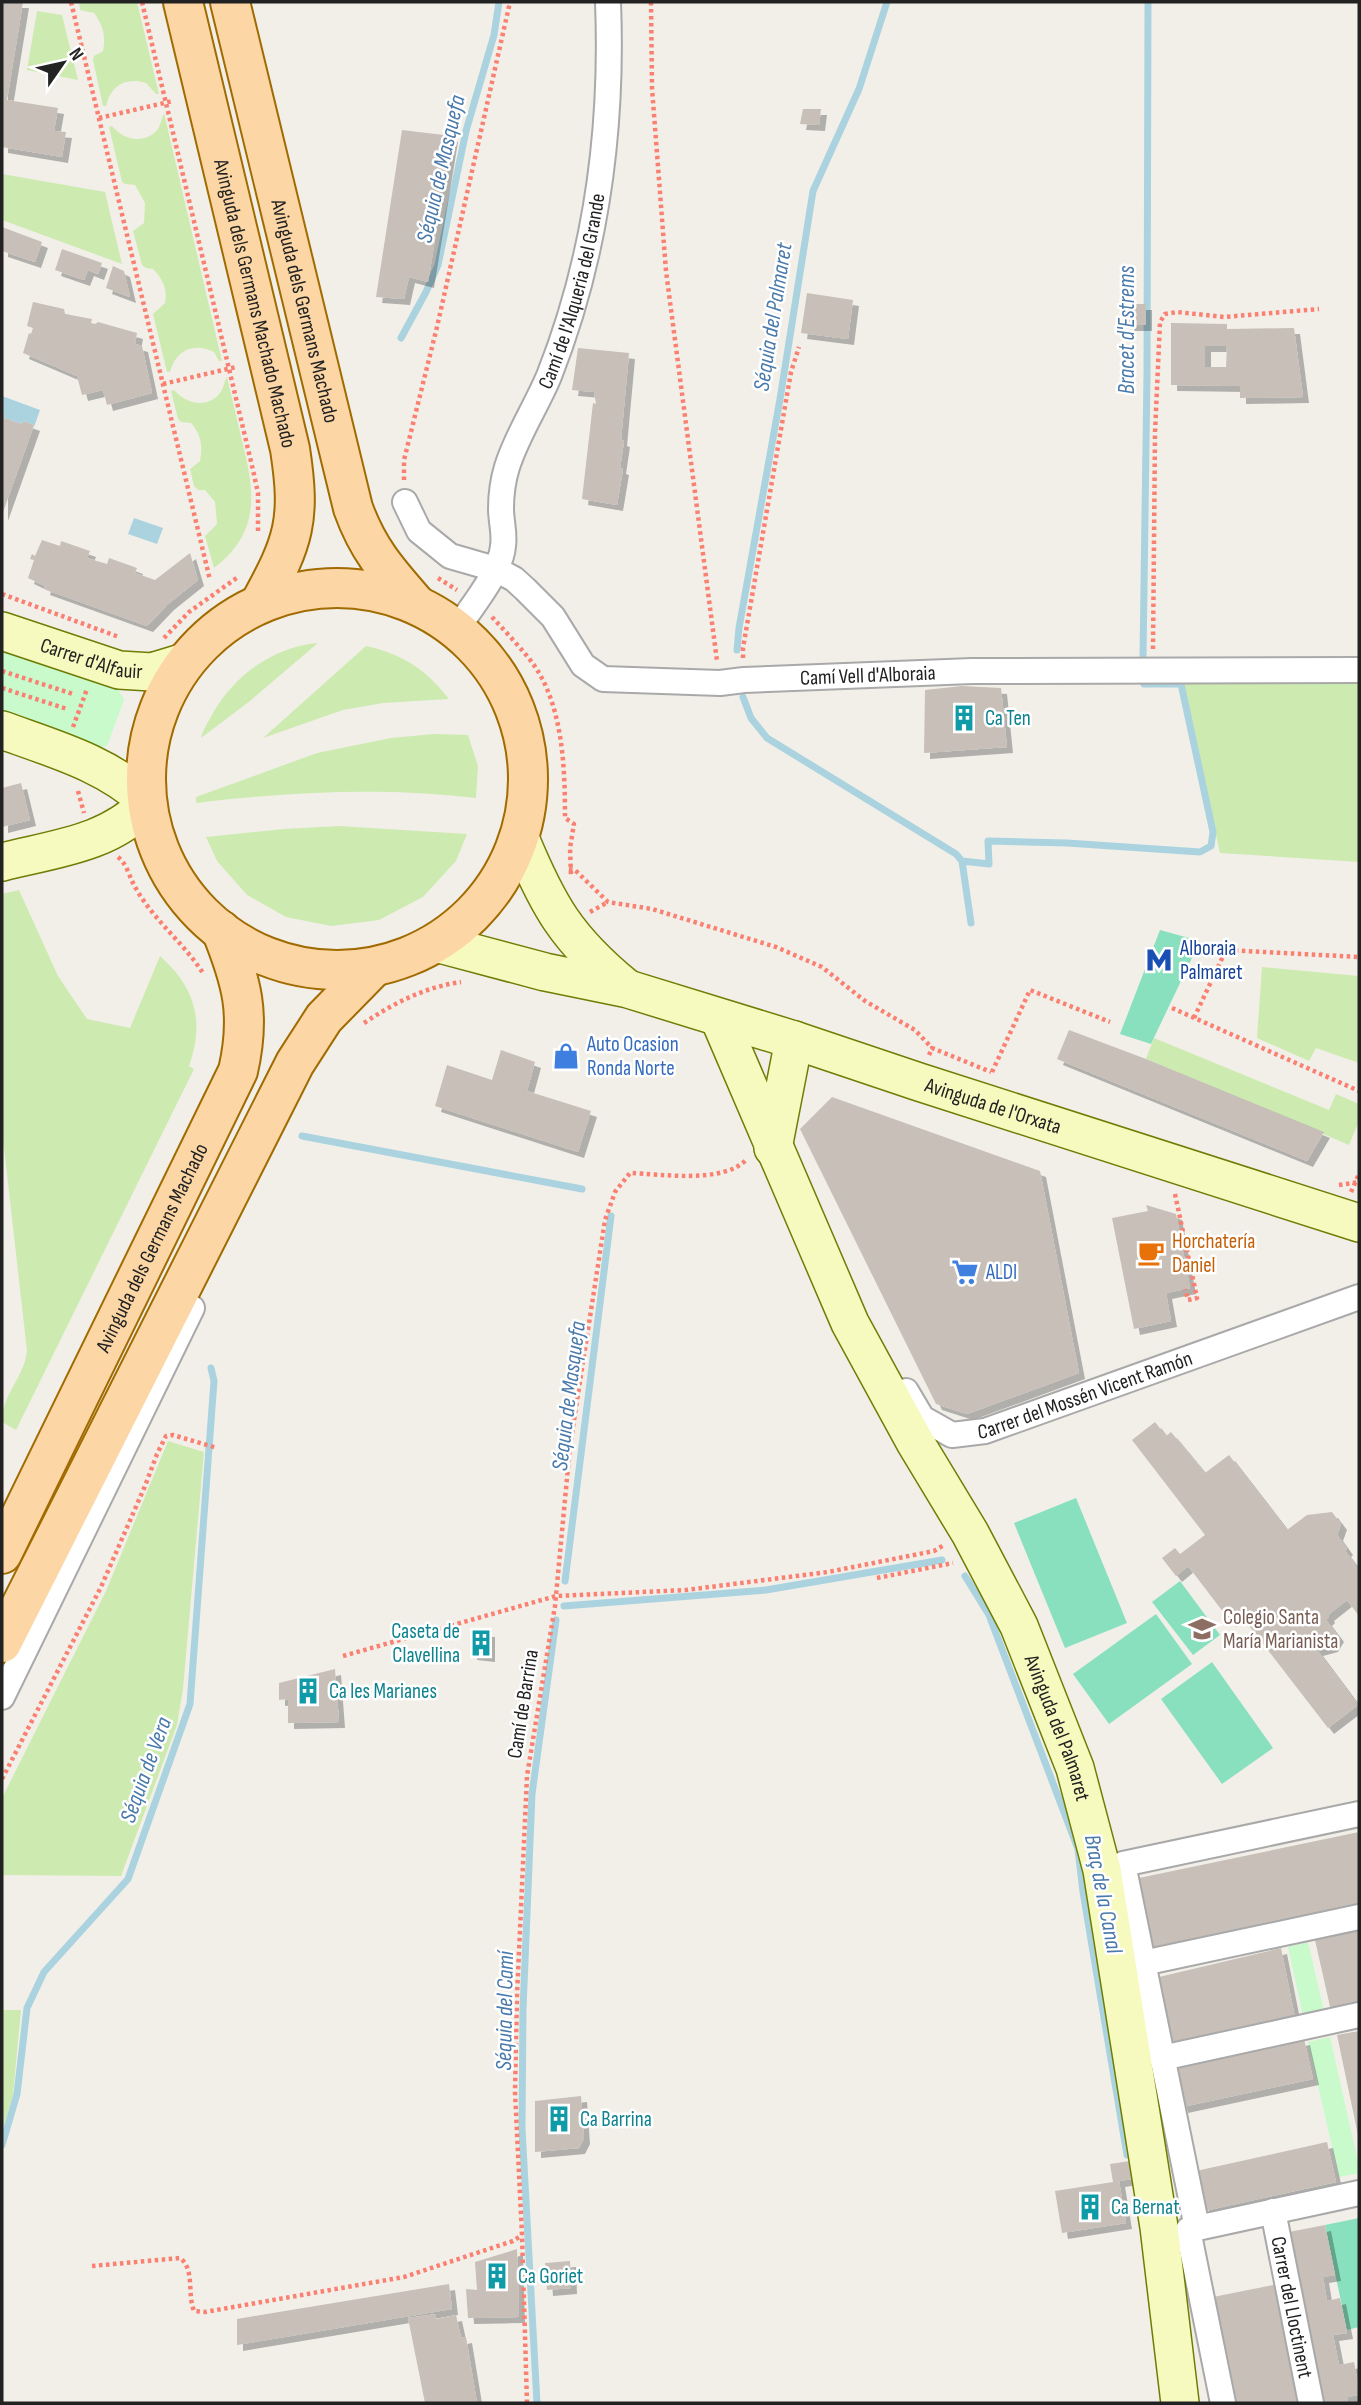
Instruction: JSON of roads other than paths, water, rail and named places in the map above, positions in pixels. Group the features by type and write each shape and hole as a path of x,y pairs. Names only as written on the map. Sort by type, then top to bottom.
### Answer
{"main road":[{"name":"Avinguda dels Germans Machado Machado","path":"183,2 290,449 295,484 276,516 291,539 286,552 251,588"},
{"name":"Avinguda dels Germans Machado","path":"230,2 353,509 378,562 422,588"},
{"path":"323,587 386,594 422,588 465,615 487,660 507,692 521,727 528,764 527,801 520,838 511,859 487,898 472,915 436,943 406,958 374,967 342,970 299,966 278,961 248,948 221,930 196,908 176,881 161,852 147,802 146,768 150,739 169,686 171,652 219,628 251,588 291,592 323,587"},
{"name":"Carrer d'Alfauir","path":"2,631 101,648 135,673 152,672 171,652"},
{"path":"2,730 65,770 117,776 147,802"},
{"path":"2,862 90,840 134,818 147,802"},
{"name":"Avinguda de l'Orxata","path":"520,838 539,885 562,923 595,962 628,989"},
{"name":"Avinguda dels Germans Machado","path":"2,1554 238,1071 244,996 221,930"},
{"name":"Avinguda de l'Orxata","path":"436,943 545,972 628,989 1359,1223"},
{"name":"Avinguda dels Germans Machado","path":"2,1643 295,1063 324,1018 374,967"},
{"name":"Avinguda del Palmaret","path":"719,1018 850,1323 1019,1626 1075,1768 1102,1870 1159,2227 1181,2403"},
{"path":"773,1148 794,1040"}],"street":[{"name":"Camí de l'Alqueria del Grande","path":"495,569 503,548 501,510 506,471 513,449 548,376 569,316 593,226 605,147 610,55 608,2"},
{"name":"Camí Vell d'Alboraia","path":"405,502 419,531 450,556 495,569 525,589 553,617 583,665 604,679 732,681 972,671 1359,670"},
{"path":"465,615 495,569"},
{"name":"Avinguda dels Germans Machado","path":"2,1697 240,1210 273,1107"},
{"name":"Carrer del Mossén Vicent Ramón","path":"850,1323 892,1368 922,1418 952,1435 985,1431 1359,1297"},
{"path":"1223,2403 1162,2058 1123,1864 1359,1814"},
{"path":"1143,1963 1359,1917"},
{"path":"1162,2058 1359,2015"},
{"path":"1192,2229 1359,2193"},
{"name":"Carrer del Lloctinent","path":"1273,2211 1311,2403"}],"water":[{"path":"2,396 40,410 34,427 23,421 22,424 4,418"},
{"path":"134,518 163,528 157,544 128,534"}],"waterway":[{"name":"Séquia de Masquefa","path":"401,338 438,265 466,131 494,35 499,2"},
{"name":"Séquia del Palmaret","path":"737,650 813,191 859,89 887,2"},
{"name":"Bracet d'Estrems","path":"1143,658 1148,2"},
{"name":"Bracet d'Estrems","path":"962,861 989,864 988,841 1200,852 1211,846 1213,832 1181,684 1144,684"},
{"name":"Séquia del Palmaret","path":"743,697 751,718 767,738 956,854 962,861 971,923"},
{"name":"Séquia de Masquefa","path":"302,1136 582,1189"},
{"name":"Séquia de Masquefa","path":"565,1581 611,1216"},
{"name":"Séquia de Vera","path":"2,2145 17,2094 27,2008 44,1972 128,1879 190,1704 214,1381 211,1368"},
{"name":"Braç de la Canal","path":"564,1606 766,1590 942,1560"},
{"name":"Braç de la Canal","path":"965,1576 989,1615 1078,1849 1127,2155"},
{"name":"Séquia del Camí","path":"537,2403 522,2128 523,2009 532,1794 556,1620"}],"place":[{"name":"Ca Ten","path":"964,718"},
{"name":"Alboraia Palmaret","path":"1159,960"},
{"name":"Auto Ocasion Ronda Norte","path":"566,1056"},
{"name":"Horchatería Daniel","path":"1151,1253"},
{"name":"ALDI","path":"965,1272"},
{"name":"Colegio Santa María Marianista","path":"1202,1629"},
{"name":"Caseta de Clavellina","path":"481,1643"},
{"name":"Ca les Marianes","path":"308,1691"},
{"name":"Ca Barrina","path":"559,2119"},
{"name":"Ca Bernat","path":"1090,2207"},
{"name":"Ca Goriet","path":"497,2276"}]}
